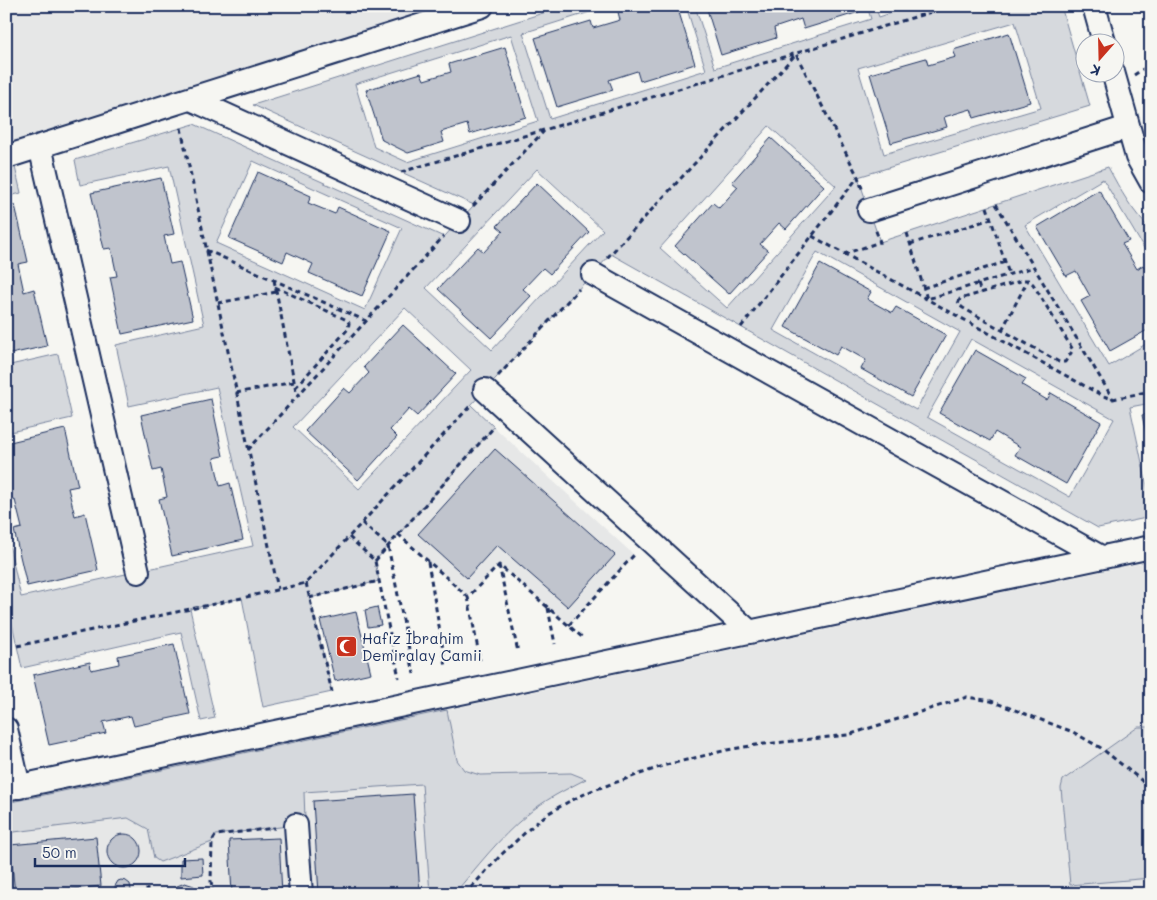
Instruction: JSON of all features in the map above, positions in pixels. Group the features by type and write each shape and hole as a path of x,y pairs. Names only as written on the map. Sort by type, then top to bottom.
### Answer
{"street":[{"path":"6,157 482,6"},
{"path":"1094,6 1101,32"},
{"path":"1115,82 1137,157 1151,182"},
{"path":"191,98 459,221"},
{"path":"869,210 1128,127"},
{"path":"40,146 138,572"},
{"path":"593,274 1101,557"},
{"path":"486,390 750,632"},
{"path":"6,729 12,788 1151,547"},
{"path":"296,825 301,894"}],"path":[{"path":"401,172 951,6"},
{"path":"796,54 858,177 880,242 844,254"},
{"path":"17,646 306,583 796,54"},
{"path":"181,128 278,589"},
{"path":"248,450 544,130"},
{"path":"741,327 858,177"},
{"path":"996,204 1113,399"},
{"path":"987,207 1010,274"},
{"path":"910,244 991,219"},
{"path":"907,233 927,300"},
{"path":"812,236 1103,396 1113,399 1151,391"},
{"path":"206,250 366,321"},
{"path":"923,288 1005,262"},
{"path":"927,300 1034,267"},
{"path":"274,280 297,396"},
{"path":"1002,330 1028,280"},
{"path":"1028,280 1033,284 1073,350 1065,362 1062,363 960,307 958,304 960,300 1028,280"},
{"path":"978,284 981,293"},
{"path":"275,287 347,320 349,323 348,329 295,388"},
{"path":"218,303 276,292"},
{"path":"236,393 294,382"},
{"path":"375,561 494,427"},
{"path":"362,522 388,546 414,674"},
{"path":"398,534 468,597 480,660"},
{"path":"349,536 375,561 399,678"},
{"path":"569,625 634,554"},
{"path":"428,562 446,667"},
{"path":"468,597 499,565"},
{"path":"499,565 584,638"},
{"path":"499,565 518,652"},
{"path":"310,598 379,581"},
{"path":"306,583 332,692"},
{"path":"548,607 556,644"},
{"path":"465,894 528,829 547,814 591,791 666,765 727,750 848,735 967,697 991,701 1073,732 1101,748 1141,780 1151,792"},
{"path":"213,894 211,881 212,842 216,835 296,825"},
{"path":"147,888 147,894"}],"shaded area":[{"path":"6,6 444,6 6,146"},
{"path":"565,6 609,6 523,33 550,119 706,70 686,6 695,6 715,68 871,19 867,6 875,6 879,17 912,6 1061,6 1074,51 1074,82 1083,82 1090,106 858,177 880,242 1108,167 1132,208 1151,230 1151,260 1103,179 1025,225 1109,366 1151,341 1151,403 1130,407 1149,495 1151,495 1151,517 1098,528 611,254 471,405 494,427 375,561 379,581 310,598 332,692 263,707 242,598 190,609 215,718 201,721 181,632 22,668 6,597 6,531 21,597 253,546 217,387 129,406 116,345 204,325 169,166 80,185 75,160 194,124 444,237 474,205 253,105","holes":["1015,22 1041,108 884,154 858,68","511,35 538,121 407,162 374,147 355,84","769,126 836,186 727,308 660,248","253,161 402,228 365,310 216,243","537,169 603,230 492,350 426,288","817,252 960,332 916,410 773,330","405,308 471,370 359,489 293,427","971,339 1114,419 1070,497 927,417"]},
{"path":"15,167 21,193 6,197 6,170"},
{"path":"58,354 72,418 6,433 6,366"},
{"path":"494,427 634,555 569,625 499,565 468,597 398,534"},
{"path":"1151,561 1151,894 6,894 6,803"},
{"path":"447,710 457,760 464,770 480,775 571,773 586,779 548,800 517,824 454,894 430,894 422,784 304,792 305,819 296,825 216,835 212,842 160,862 154,858 148,829 128,818 6,833 6,803"},
{"path":"1138,727 1151,727 1151,878 1070,885 1061,788 1063,780"}],"building":[{"path":"638,6 677,6 695,64 640,81 637,71 609,80 613,90 557,107 535,38 591,21 593,28 620,20 618,12"},
{"path":"706,6 857,6 859,12 804,29 801,19 774,28 776,38 721,55"},
{"path":"1009,33 1030,102 974,118 971,109 944,117 947,127 891,143 870,74 926,58 928,65 956,57 953,50"},
{"path":"505,47 526,117 470,134 467,124 441,132 444,142 408,153 382,140 366,90 421,73 424,80 451,72 449,64"},
{"path":"771,138 824,186 786,229 779,223 760,244 768,251 729,294 675,246 713,203 719,208 738,187 732,182"},
{"path":"258,172 311,196 308,203 335,214 338,207 391,231 362,296 309,273 313,264 287,252 283,262 229,238"},
{"path":"161,178 174,234 164,236 170,264 180,262 193,319 122,334 110,277 117,276 111,248 104,249 91,193"},
{"path":"537,183 589,232 550,274 543,268 523,289 531,296 491,338 438,289 478,247 484,252 503,231 497,226"},
{"path":"1099,190 1129,241 1122,244 1137,269 1143,265 1151,278 1151,328 1110,351 1081,301 1090,296 1076,271 1066,276 1037,227"},
{"path":"15,205 28,262 18,264 24,292 34,289 47,346 6,355 6,207"},
{"path":"820,264 871,292 867,299 892,313 896,307 946,335 911,397 861,369 866,360 841,346 836,355 785,327"},
{"path":"403,325 456,374 417,416 409,409 390,430 397,437 358,480 305,431 344,388 350,393 369,373 364,367"},
{"path":"975,350 1026,379 1022,385 1047,400 1051,393 1101,422 1066,484 1015,455 1020,447 995,432 990,441 939,413"},
{"path":"211,399 223,456 214,458 220,486 230,483 243,540 172,556 159,499 167,497 161,469 153,471 141,415"},
{"path":"1151,413 1151,456 1142,415"},
{"path":"65,429 78,486 68,488 75,516 85,513 98,570 27,586 14,530 22,528 15,500 8,502 6,494 6,443"},
{"path":"495,449 615,555 568,607 497,545 467,578 418,534"},
{"path":"377,607 381,625 368,627 365,610"},
{"name":"Hafız İbrahim Demiralay Camii","path":"356,612 371,673 335,681 320,620"},
{"path":"174,644 190,714 134,726 131,716 103,722 106,733 49,745 33,675 90,662 91,670 119,664 118,656"},
{"path":"413,794 420,893 319,894 313,801"},
{"path":"124,834 136,839 141,851 136,863 124,868 112,863 107,851 112,839"},
{"path":"96,837 101,886 72,889 72,894 15,894 10,845"},
{"path":"279,838 282,894 232,894 229,840"},
{"path":"202,858 203,875 181,877 181,859"},
{"path":"121,880 130,884 131,890 129,894 117,894 115,891 115,886"},
{"path":"185,883 194,886 200,894 172,894 177,886"}],"place":[{"name":"Hafız İbrahim Demiralay Camii","path":"346,647"}]}
